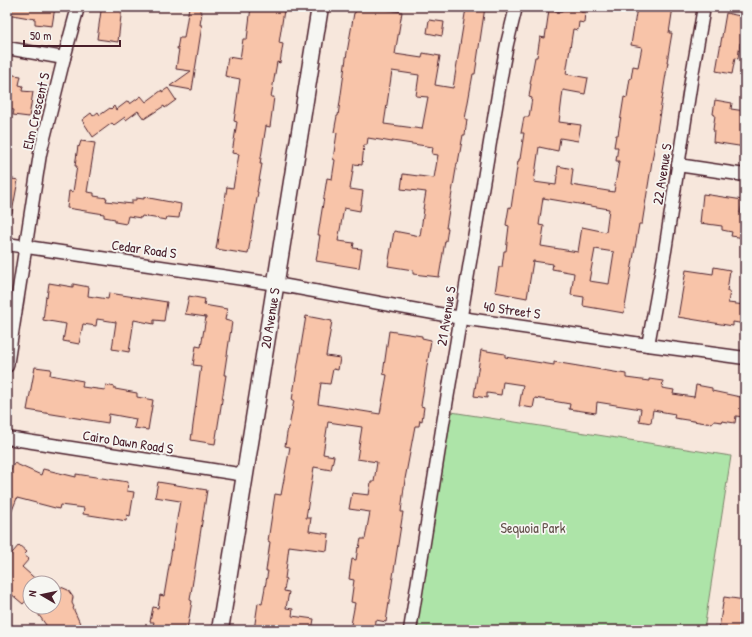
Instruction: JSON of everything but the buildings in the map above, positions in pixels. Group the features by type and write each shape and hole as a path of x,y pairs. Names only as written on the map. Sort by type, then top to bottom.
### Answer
{"street":[{"name":"Elm Crescent S","path":"7,366 40,154 78,7"},
{"name":"20 Avenue S","path":"220,630 320,7"},
{"name":"21 Avenue S","path":"410,630 504,58 516,7"},
{"name":"22 Avenue S","path":"648,345 665,251 704,7"},
{"path":"7,48 64,58"},
{"path":"678,165 745,175"},
{"name":"Cedar Road S","path":"7,244 276,284"},
{"name":"40 Street S","path":"276,284 461,318 745,358"},
{"name":"Cairo Dawn Road S","path":"7,438 245,475"}],"green space":[{"name":"Sequoia Park","path":"445,411 731,456 704,630 410,630"}]}
